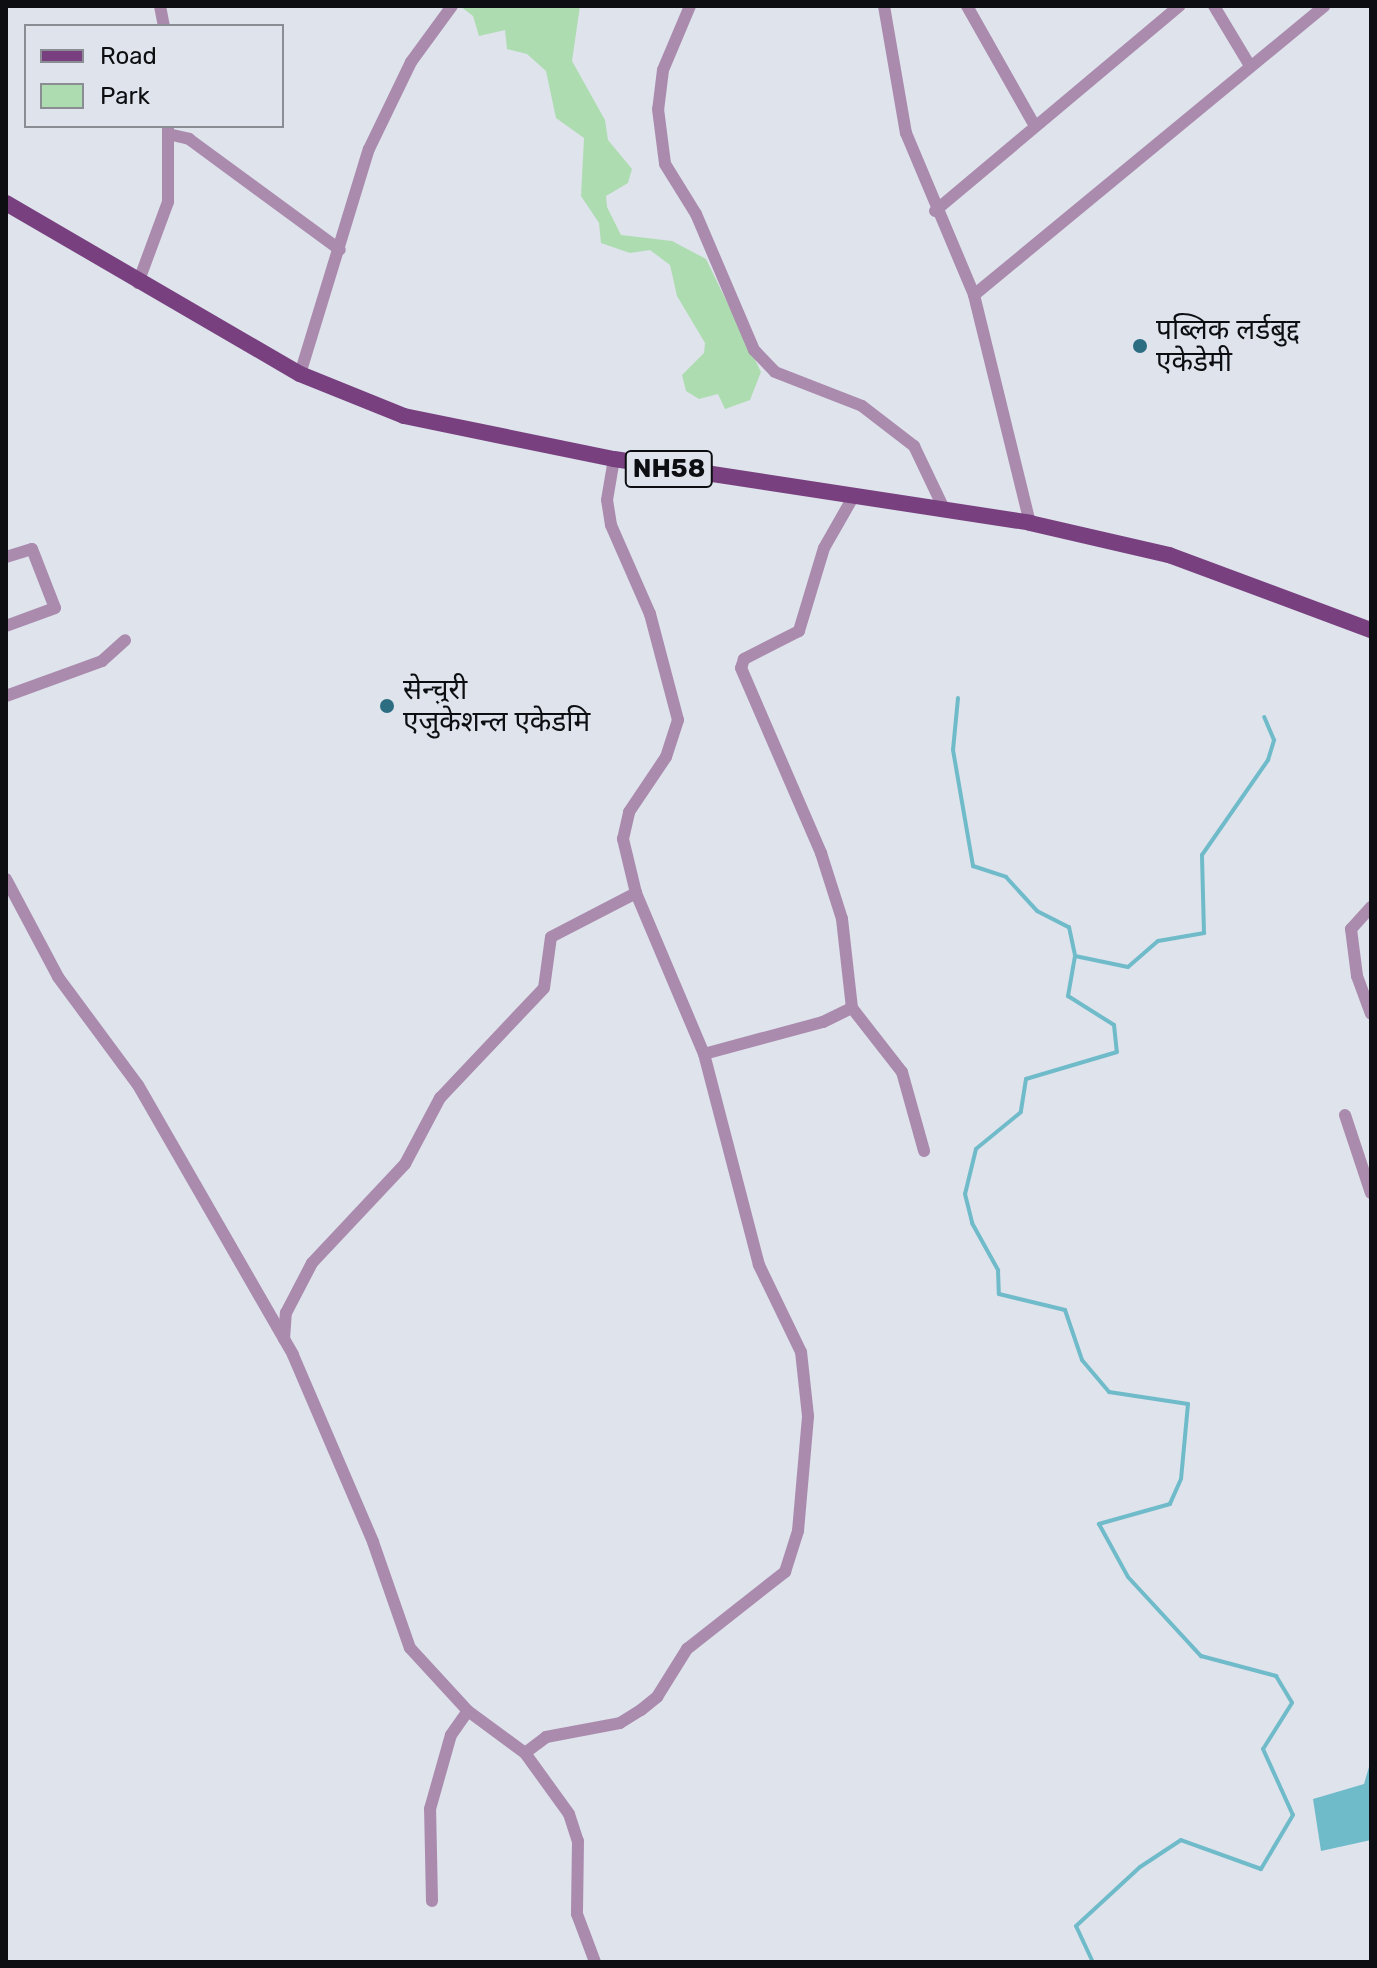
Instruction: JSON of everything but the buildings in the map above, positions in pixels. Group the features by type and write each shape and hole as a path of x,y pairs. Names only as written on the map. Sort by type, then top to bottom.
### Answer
{"main road":[{"name":"NH58","path":"6,203 138,283 300,374 404,416 614,459 852,499 1030,523 1169,555 1371,630"}],"street":[{"path":"300,374 369,149 411,62 452,6"},
{"path":"690,6 663,70 658,109 665,164 696,214 754,350 775,372 848,398 914,446 944,509"},
{"path":"884,6 906,133 935,211 974,295 1030,523"},
{"path":"967,6 1035,126"},
{"path":"935,211 1179,6"},
{"path":"1214,6 1250,66"},
{"path":"974,295 1324,6"},
{"path":"138,283 168,202 168,130 189,139 340,250"},
{"path":"525,1753 546,1737 620,1723 657,1697 687,1649 785,1572 798,1531 809,1387 801,1352 759,1265 704,1054 636,893 623,839 629,812 666,757 678,720 650,614 611,525 607,500 614,459"},
{"path":"852,499 824,548 799,631 744,659 741,668 825,866 842,919 852,1008 902,1072 924,1151"},
{"path":"6,557 32,549 55,608 6,626"},
{"path":"6,696 102,661 125,640"},
{"path":"6,879 58,977 138,1085 284,1339 373,1542 410,1648 468,1711 525,1753 569,1814 578,1841 577,1914 595,1962"},
{"path":"284,1339 286,1313 312,1263 405,1164 440,1098 544,988 551,937 636,893"},
{"path":"1371,907 1351,929 1357,976 1371,1014"},
{"path":"704,1054 823,1022 852,1008"},
{"path":"1345,1115 1371,1193"},
{"path":"432,1901 430,1809 451,1735 468,1711"}],"green space":[{"path":"460,6 580,6 572,61 605,120 608,140 632,169 628,183 606,196 607,207 621,235 672,241 706,259 761,372 750,400 725,409 718,394 699,399 686,391 682,375 704,353 705,343 677,296 670,265 650,250 630,253 601,243 599,223 581,196 584,138 556,118 546,71 527,54 507,49 505,30 479,36 473,16"}],"water":[{"path":"1371,1760 1371,1840 1321,1851 1313,1799 1364,1784"}],"waterway":[{"path":"958,698 953,750 973,866 1006,877 1037,911 1069,927 1075,956 1068,996 1114,1025 1117,1052 1026,1079 1021,1112 976,1149 965,1194 972,1223 998,1270 999,1294 1065,1310 1082,1360 1109,1392 1188,1404 1181,1479 1170,1504 1099,1524 1128,1577 1201,1656 1276,1676 1292,1703 1263,1749 1293,1815 1261,1869 1181,1840 1140,1867 1076,1926 1093,1962"},
{"path":"1075,956 1128,967 1158,941 1204,933 1202,855 1268,760 1274,740 1264,717"}],"place":[{"name":"पब्लिक लर्डबुद्द एकेडेमी","path":"1140,346"},
{"name":"सेन्चुरी एजुकेशन्ल एकेडमि","path":"387,706"}]}
